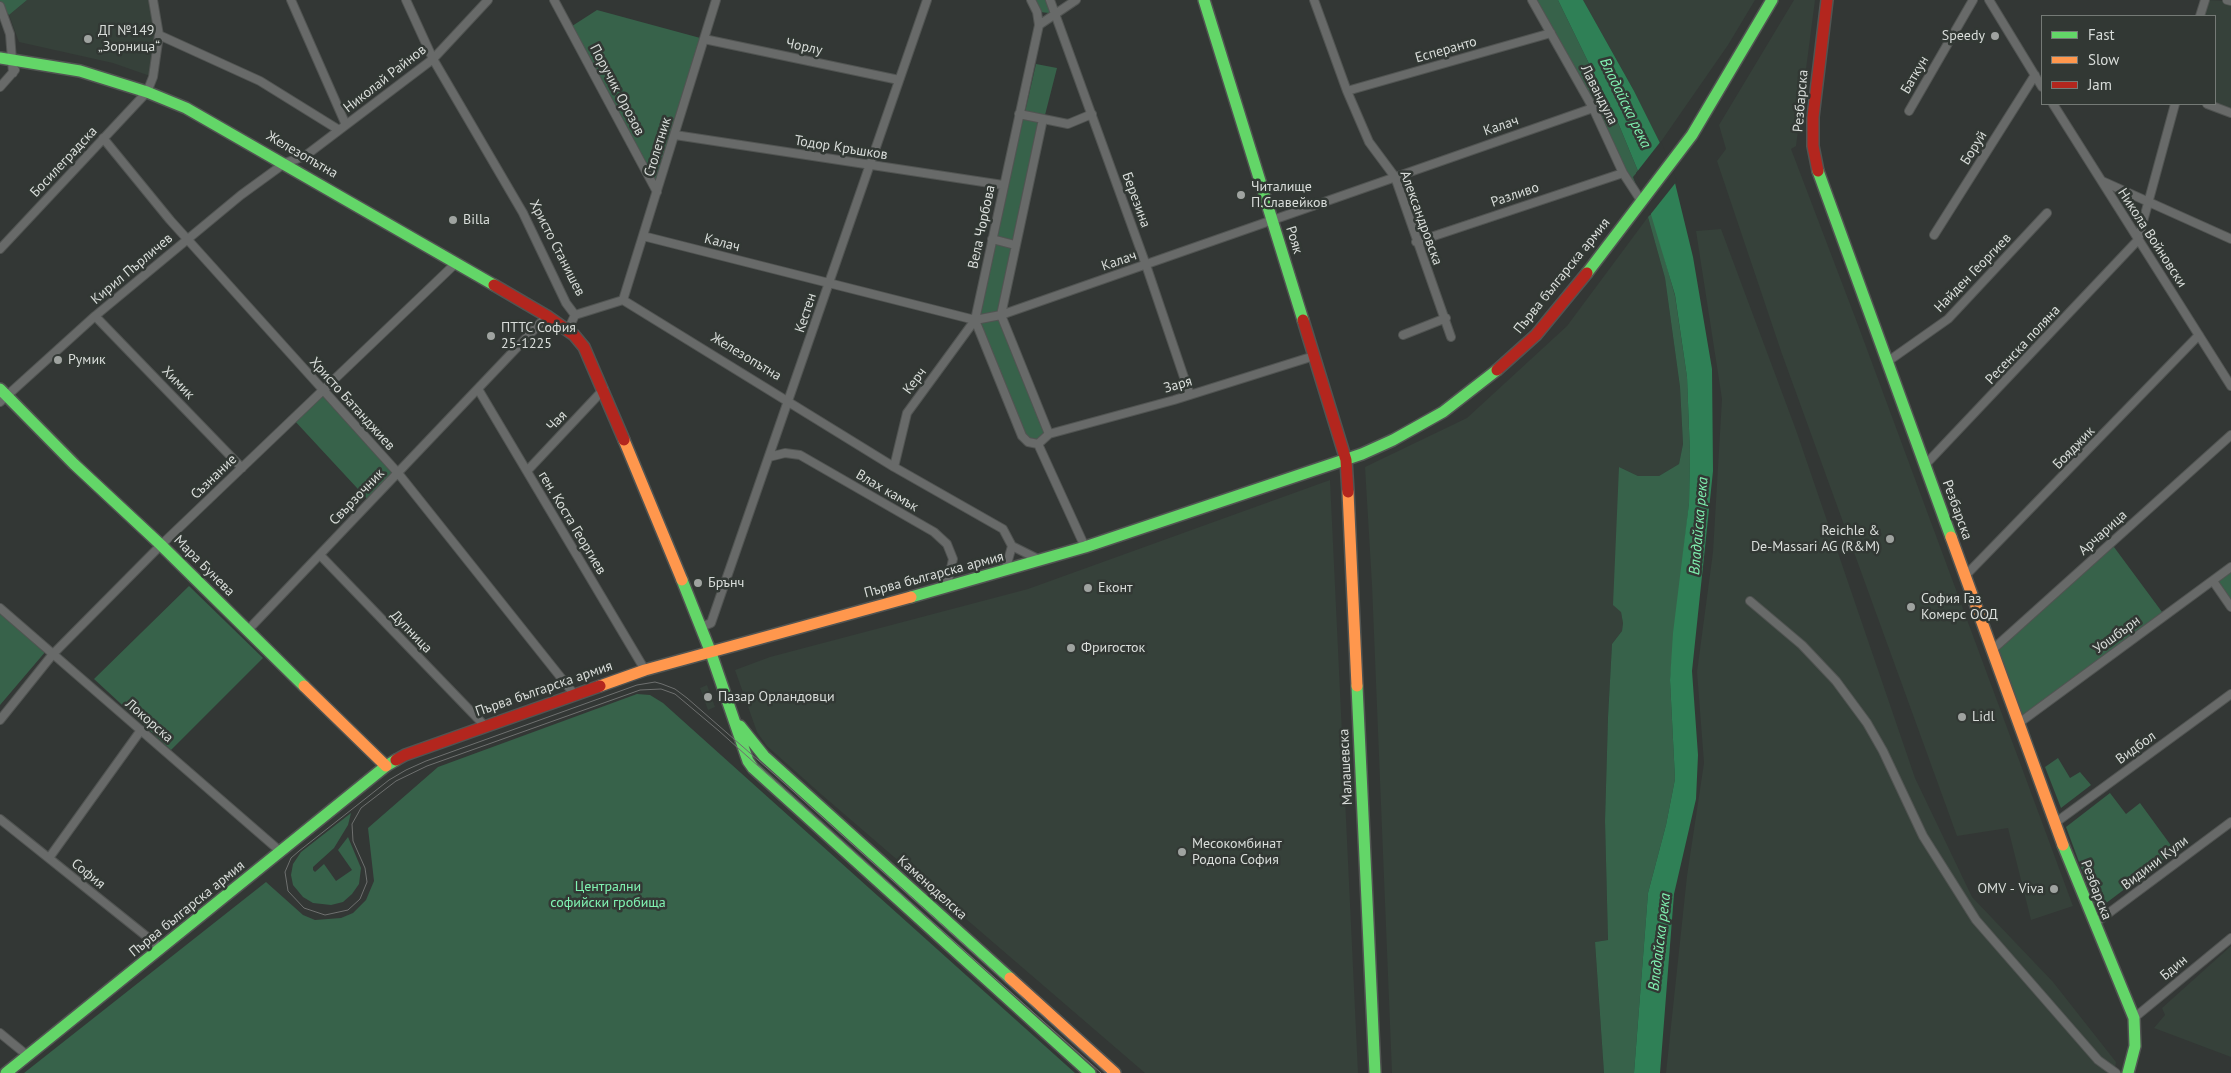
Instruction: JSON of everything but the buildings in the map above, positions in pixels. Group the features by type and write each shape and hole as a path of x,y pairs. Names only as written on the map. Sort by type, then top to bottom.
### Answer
{"street":[{"path":"147,92 153,77 159,35 153,0"},
{"path":"291,0 346,125"},
{"name":"Христо Станишев","path":"406,0 433,59 523,213 566,303 575,315 568,330"},
{"name":"Николай Райнов","path":"285,162 305,156 433,59 488,0"},
{"name":"Поручик Орозов","path":"554,0 657,192"},
{"name":"Столетник","path":"623,300 716,0"},
{"name":"Кестен","path":"701,627 712,623 927,0"},
{"name":"Вела Чорбова","path":"975,320 1038,25 1037,12 1031,0"},
{"path":"1050,0 1056,14"},
{"path":"1038,25 1076,0"},
{"name":"Рояк","path":"1204,0 1346,460"},
{"name":"Александровска","path":"1314,0 1347,91 1369,142 1395,177 1416,242 1446,318 1451,338"},
{"name":"Лавандула","path":"1532,0 1592,108 1623,173 1642,202"},
{"name":"Първа българска армия","path":"6,1073 386,766 404,755 645,670 1005,571 1085,547 1346,460 1393,440 1443,412 1509,361 1536,335 1568,298 1692,135 1772,0"},
{"name":"Резбарска","path":"1827,0 1813,117 1813,146 1819,174 2055,823 2094,924 2134,1018"},
{"name":"Баткун","path":"1909,111 1973,0"},
{"path":"1989,0 2041,85"},
{"path":"2200,15 2205,0"},
{"path":"2227,0 2231,1"},
{"path":"0,6 18,60 13,73 0,87"},
{"name":"Березина","path":"1056,14 1146,265 1190,395"},
{"name":"Есперанто","path":"1347,91 1551,33"},
{"path":"159,35 260,81 339,130"},
{"name":"Чорлу","path":"704,39 899,80"},
{"name":"Железопътна","path":"0,58 80,71 147,92 186,108 285,162 568,330"},
{"name":"Боруй","path":"1934,235 2035,75"},
{"name":"Босилеградска","path":"0,249 147,92"},
{"name":"Никола Войновски","path":"2054,105 2231,386"},
{"path":"2138,240 2175,105"},
{"path":"2210,105 2231,113"},
{"name":"Калач","path":"643,236 975,320 1001,316 1592,108"},
{"path":"1019,114 1068,124 1092,114"},
{"path":"1038,444 1049,434 1001,316 1043,119"},
{"name":"Тодор Кръшков","path":"675,135 1003,185"},
{"name":"Христо Батанджиев","path":"103,138 188,239 398,473 574,694"},
{"name":"Кирил Пърличев","path":"2,395 188,239 285,162"},
{"name":"Разливо","path":"1416,242 1623,173"},
{"path":"2100,180 2147,203 2231,239"},
{"name":"Найден Георгиев","path":"1887,362 1948,319 2047,213"},
{"path":"992,239 1015,244"},
{"name":"Ресенска поляна","path":"1925,466 2138,240"},
{"name":"Съзнание","path":"0,720 53,654 161,545 456,262"},
{"path":"575,315 623,300"},
{"name":"Железопътна","path":"623,300 790,401 894,467"},
{"name":"Химик","path":"96,316 242,468"},
{"name":"Свързочник","path":"247,631 547,316"},
{"path":"1403,335 1446,318"},
{"path":"975,320 1022,436 1028,442 1038,444"},
{"name":"Керч","path":"894,467 907,413 975,320"},
{"path":"568,330 584,347 604,389 711,653"},
{"name":"Бояджик","path":"1965,576 2199,335"},
{"name":"Заря","path":"1049,434 1190,395 1314,356"},
{"name":"ген. Коста Георгиев","path":"478,389 645,670"},
{"name":"Чая","path":"527,471 604,389"},
{"name":"Мара Бунева","path":"2,395 161,545 386,766"},
{"name":"Арчарица","path":"1992,650 2231,435"},
{"path":"1038,444 1085,547"},
{"name":"Влах камък","path":"770,457 785,453 800,454 934,532 947,544 953,559 943,587"},
{"name":"Малашевска","path":"1346,460 1375,1073"},
{"name":"Влах камък","path":"894,467 1004,529 1012,546 1040,560"},
{"path":"1005,571 1012,546"},
{"name":"Дупница","path":"320,555 485,726"},
{"name":"Уошбърн","path":"2019,723 2231,567"},
{"path":"2213,581 2231,607"},
{"path":"1750,601 1802,645 1836,681 1867,723 1883,751 1922,836 1976,920 2098,1060 2116,1073"},
{"name":"Локорска","path":"0,608 281,852"},
{"name":"Каменоделска","path":"711,653 744,753 753,768 1090,1073"},
{"name":"Видбол","path":"2055,823 2231,694"},
{"name":"Каменоделска","path":"734,719 764,756 1115,1073"},
{"path":"49,858 141,730"},
{"name":"София","path":"0,818 161,948"},
{"name":"Видини Кули","path":"2094,924 2231,822"},
{"name":"Бдин","path":"2134,1018 2231,938"},
{"path":"2128,1073 2135,1046 2134,1018"},
{"path":"0,1033 28,1056"}],"shaded area":[{"name":"ДГ №149 „Зорница“","path":"27,0 153,0 159,35 153,77 113,63 19,42 9,15"},
{"path":"1583,0 1755,0 1728,45 1660,143 1634,91"},
{"path":"1794,0 1815,0 1796,146 1791,149 2073,906 2031,920 2008,828 1957,836 1782,354 1717,161 1726,149 1719,125"},
{"path":"2205,0 2231,1 2231,113 2216,105 2216,15 2200,15"},
{"path":"1648,217 1665,278 1680,387 1683,444 1679,464 1659,476 1638,476 1619,467 1621,612 1623,622 1622,631 1612,644 1608,717 1605,821 1608,940 1595,942 1604,1073 1392,1073 1372,585 1365,467 1467,418 1567,326"},
{"path":"1721,229 1796,430 1915,778 1972,897 2053,982 2116,1062 2114,1073 1666,1073 1687,876 1704,763 1697,672 1713,552 1722,399 1696,231"},
{"path":"1330,480 1358,1073 1145,1073 822,795 767,746 757,732 735,670 770,657 1028,589"},
{"name":"Пазар Орландовци","path":"707,685 715,707 708,710 700,688"},
{"path":"2231,946 2231,1057 2154,1028 2165,1015 2162,1008"}],"green space":[{"path":"0,0 27,0 9,15 0,5"},
{"path":"1034,0 1046,0 1050,9 1049,13 1040,12"},
{"path":"1532,0 1558,0 1619,125 1638,171 1633,177 1642,202"},
{"path":"597,10 704,39 657,192 569,28"},
{"path":"1036,64 1057,68 1045,115 1025,112"},
{"path":"1019,114 1043,119 1001,315 1049,434 1038,444 1028,442 975,320"},
{"path":"1652,213 1675,296 1687,377 1690,454 1689,503 1670,680 1675,779 1666,825 1648,893 1634,1073 1604,1073 1595,942 1608,940 1605,821 1608,717 1612,644 1622,631 1623,623 1621,612 1613,605 1619,467 1638,476 1659,476 1679,464 1683,444 1680,387 1665,278 1648,217"},
{"path":"323,390 398,473 370,502 293,419"},
{"path":"2111,543 2165,616 2019,723 1992,650"},
{"path":"2231,567 2231,608 2213,581"},
{"path":"189,586 263,658 171,750 94,679"},
{"path":"0,609 46,651 0,705"},
{"name":"Централни софийски гробища","path":"637,694 650,695 663,703 1075,1073 24,1073 266,882 303,915 315,920 341,918 353,913 366,900 374,881 368,828 438,767"},
{"path":"2058,758 2070,778 2080,772 2091,785 2061,808 2045,767"},
{"path":"2110,793 2126,814 2140,803 2175,851 2097,910 2066,827"},
{"path":"351,813 348,825 334,848 313,867 313,870 315,872 324,864 336,881 352,870 338,850 348,837 361,868 359,884 343,902 331,905 313,903 303,897 293,885 291,875 293,864 301,852"}],"water":[{"name":"Владайска река","path":"1558,0 1583,0 1634,91 1660,143 1675,183 1693,257 1712,369 1713,471 1692,671 1698,755 1696,799 1674,894 1660,1073 1634,1073 1648,893 1666,825 1675,779 1670,680 1673,633 1689,503 1690,454 1687,377 1675,295 1638,171 1619,125"}],"pier":[{"path":"1661,141 1677,181 1650,215 1636,173"}],"tram line":[{"path":"1101,1073 719,731 675,694 661,689 640,690 427,766 396,781 361,808 352,824 353,841 365,868 367,882 360,899 348,910 325,915 304,908 288,891 285,872 291,858 299,851 389,780 406,770 426,761 637,685 655,682 675,689 687,698 1107,1073"}],"traffic: fast":[{"path":"1204,0 1303,320"},
{"path":"1587,273 1692,135 1772,0"},
{"path":"0,58 80,71 147,92 186,108 494,285"},
{"path":"1818,171 1951,537"},
{"path":"911,597 1085,547 1362,454 1393,440 1443,412 1497,370"},
{"path":"0,389 74,464 161,545 304,686"},
{"path":"682,580 711,653 748,761 753,768 1090,1073"},
{"path":"1357,686 1375,1073"},
{"path":"740,726 764,756 1010,978"},
{"path":"6,1073 386,766 396,760"},
{"path":"2063,845 2134,1018 2135,1046 2128,1073"}],"traffic: slow":[{"path":"624,440 682,580"},
{"path":"1348,492 1357,686"},
{"path":"1951,537 2063,845"},
{"path":"600,686 645,670 911,597"},
{"path":"304,686 386,766"},
{"path":"1010,978 1115,1073"}],"traffic: jam":[{"path":"1818,171 1813,146 1813,117 1827,0"},
{"path":"1497,370 1536,335 1587,273"},
{"path":"494,285 547,316 574,335 584,347 624,440"},
{"path":"1303,320 1346,460 1348,492"},
{"path":"396,760 405,755 600,686"}],"place":[{"name":"Speedy","path":"1995,36"},
{"name":"ДГ №149 „Зорница“","path":"88,39"},
{"name":"Читалище П.Славейков","path":"1241,195"},
{"name":"Billa","path":"453,220"},
{"name":"ПТТС София 25-1225","path":"491,336"},
{"name":"Румик","path":"58,360"},
{"name":"Reichle & De-Massari AG (R&M)","path":"1890,539"},
{"name":"Брънч","path":"698,583"},
{"name":"Еконт","path":"1088,588"},
{"name":"София Газ Комерс ООД","path":"1911,607"},
{"name":"Фригосток","path":"1071,648"},
{"name":"Пазар Орландовци","path":"708,697"},
{"name":"Lidl","path":"1962,717"},
{"name":"Месокомбинат Родопа София","path":"1182,852"},
{"name":"OMV - Viva","path":"2054,889"}]}
